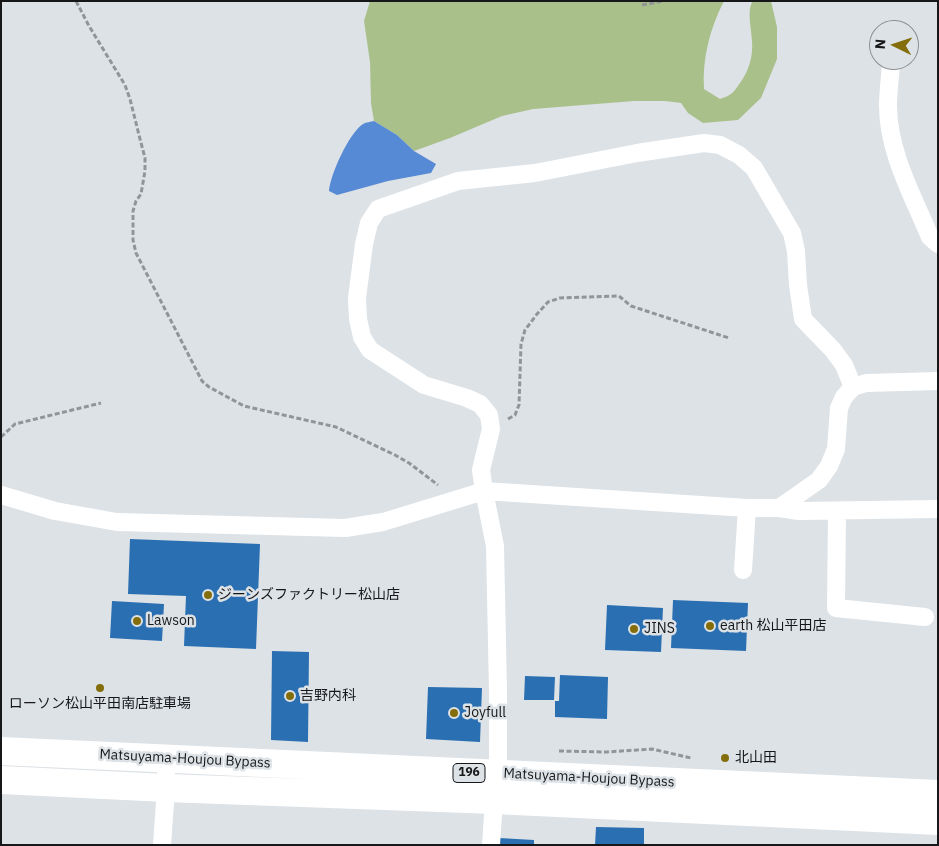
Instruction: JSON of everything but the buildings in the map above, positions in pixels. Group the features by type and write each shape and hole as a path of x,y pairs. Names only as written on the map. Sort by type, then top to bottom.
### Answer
{"highway":[{"name":"Matsuyama-Houjou Bypass","path":"1,751 166,759 938,821"},
{"name":"Matsuyama-Houjou Bypass","path":"1,780 166,788 496,787 938,794"}],"street":[{"path":"891,70 888,106 890,129 897,158 930,236 938,244"},
{"path":"491,845 496,787 498,692 495,546 481,470 491,430 490,420 489,415 480,404 467,398 424,385 370,350 362,337 358,319 357,298 359,280 364,244 370,224 378,209 458,181 535,173 637,153 704,143 720,145 739,155 754,168 792,233 796,251 803,319 833,350 844,365 853,387"},
{"path":"779,508 818,480 829,466 836,449 839,408 844,397 853,387 866,384 938,381"},
{"path":"1,495 55,511 117,522 344,528 384,522 484,491 747,508 779,508 799,511 938,509"},
{"path":"743,570 747,508"},
{"path":"837,511 836,608 924,618"},
{"path":"162,845 166,759"}],"path":[{"path":"76,1 125,85 145,158 141,194 136,201 133,211 132,234 136,253 202,381 209,387 244,406 336,426 409,463 433,483 460,499"},
{"path":"642,5 663,1"},
{"path":"490,420 508,419 515,415 519,405 521,344 525,330 536,314 548,302 560,298 619,296 631,306 729,338"},
{"path":"1,437 15,424 101,403"}],"green space":[{"path":"370,1 724,1 708,44 704,66 704,89 720,99 734,91 750,64 752,45 750,11 753,1 771,1 777,27 777,59 761,98 738,120 703,123 688,113 681,103 665,101 634,101 533,109 502,116 414,151 397,135 374,121 371,103 370,62 364,21"}],"water":[{"path":"374,121 397,135 414,151 436,164 431,173 388,181 337,195 329,191 333,175 346,145 363,124"}],"place":[{"name":"ジーンズファクトリー松山店","path":"208,595"},
{"name":"Lawson","path":"137,621"},
{"name":"earth 松山平田店","path":"710,626"},
{"name":"JINS","path":"634,629"},
{"name":"ローソン松山平田南店駐車場","path":"100,688"},
{"name":"吉野内科","path":"290,696"},
{"name":"Joyfull","path":"454,713"},
{"name":"北山田","path":"725,758"}]}
